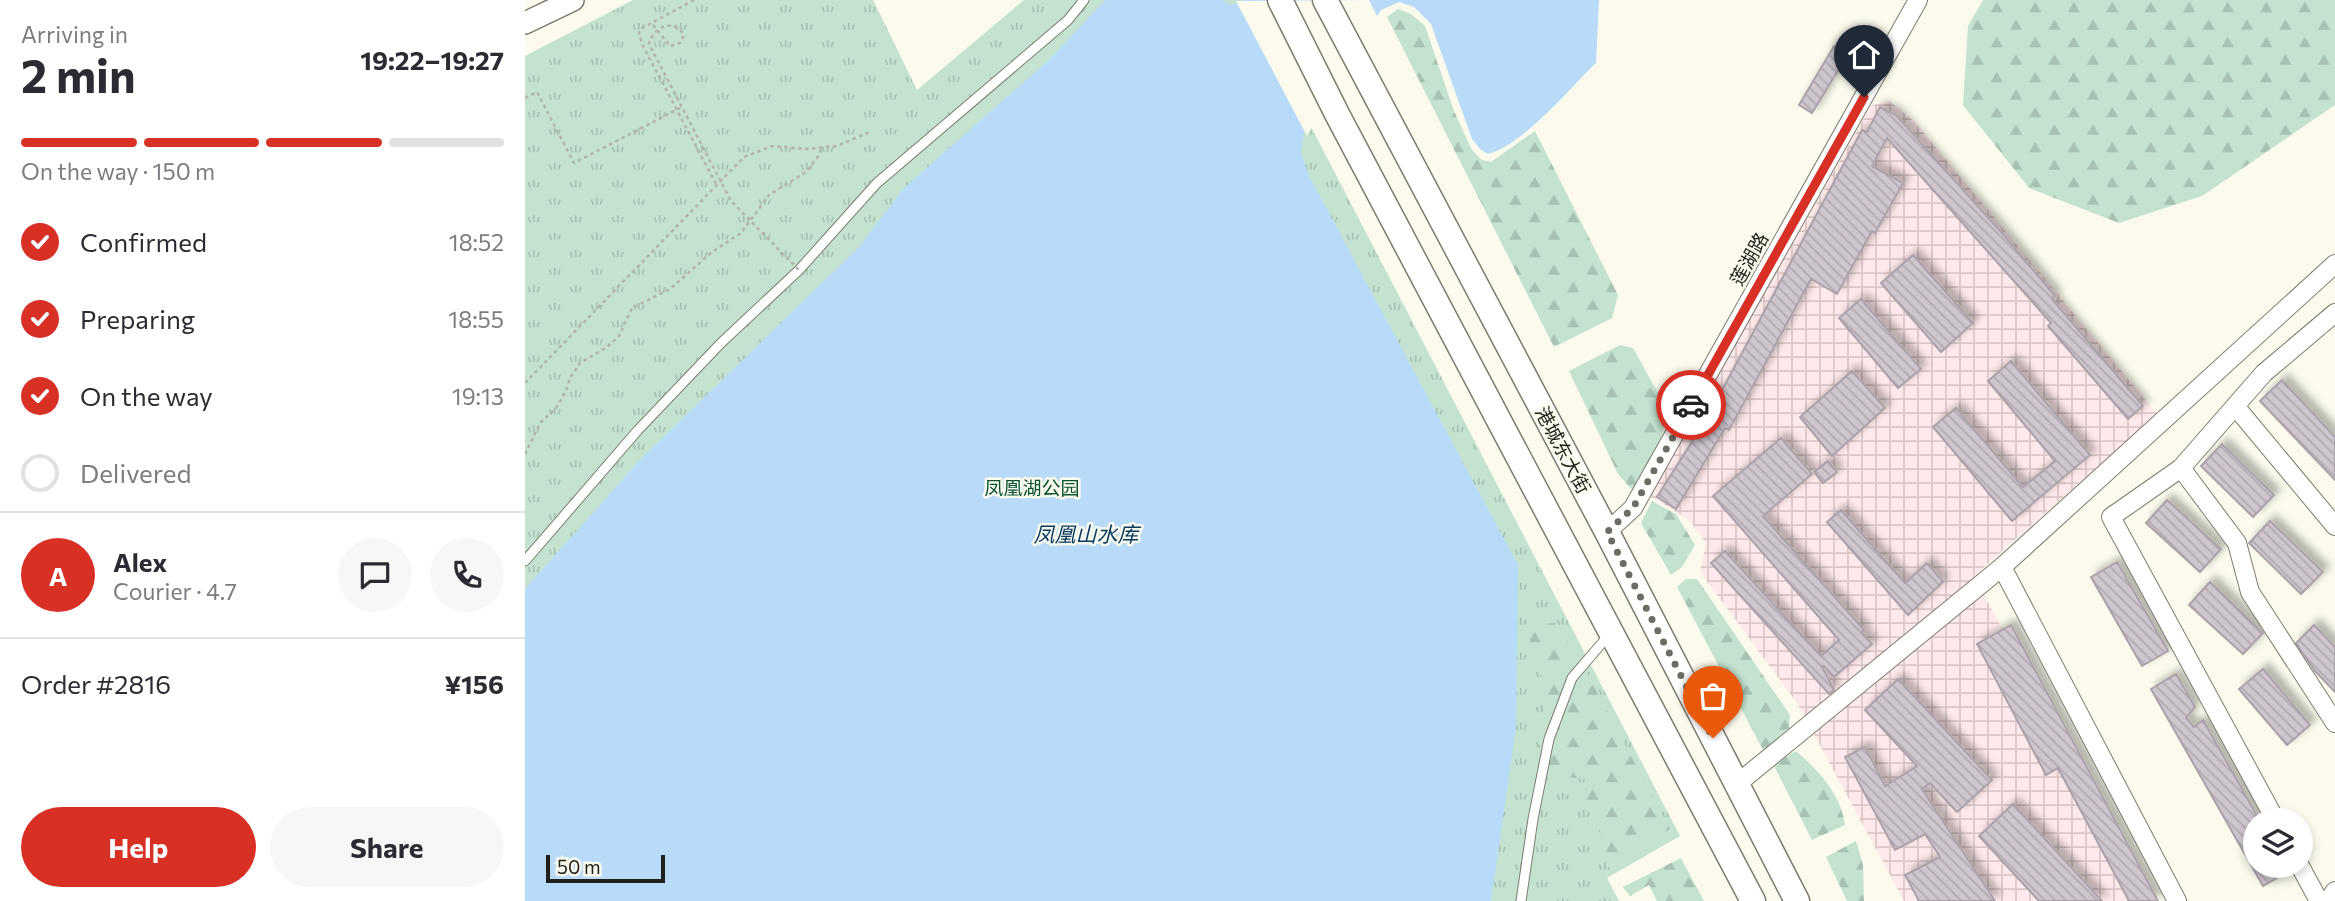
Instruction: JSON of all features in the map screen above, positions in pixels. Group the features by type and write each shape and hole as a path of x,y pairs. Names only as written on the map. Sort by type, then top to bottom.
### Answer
{"main road":[{"path":"1280,0 1337,114 1753,901"},
{"name":"港城东大街","path":"1325,0 1607,532 1797,901"}],"street":[{"path":"525,23 573,0"},
{"name":"莲湖路","path":"1607,532 1633,508 1918,0"},
{"path":"1737,784 2002,567 2335,264"},
{"path":"2269,808 2111,517 2181,468 2264,373 2335,313"},
{"path":"2235,406 2335,526"},
{"path":"2181,468 2237,543 2250,592 2335,723"},
{"path":"2002,567 2177,901"},
{"path":"2307,878 2319,901"},
{"path":"2328,901 2335,891"}],"lane":[{"path":"525,561 638,430 721,344 799,270 877,183 1068,20 1084,0"},
{"path":"1521,901 1533,819 1549,739 1572,678 1611,632"}],"path":[{"path":"694,0 642,28 639,33 642,44 716,185"},
{"path":"653,25 658,32 663,39 670,46 680,43 684,35 677,26 671,25 664,28 657,32 650,37 649,44 731,201 799,270"},
{"path":"525,98 537,92 574,163 682,107"},
{"path":"525,383 744,157 772,146 837,146 871,131"},
{"path":"525,454 540,423 556,408 580,363 607,347 618,336 632,308 670,289 712,252 741,233 769,195 806,172 822,148"}],"shaded area":[{"path":"1888,100 1914,121 2157,414 1974,576 2147,901 1904,901 1797,703 1700,572 1706,543 1689,520 1650,496 1871,106"}],"green space":[{"name":"凤凰山水库","path":"633,0 873,0 917,90 1024,0 1245,0 1680,836 1607,878 1619,901 525,901 525,56"},
{"path":"1983,0 2335,0 2335,105 2202,196 2119,223 2029,188 1963,105 1968,26"},
{"path":"1398,9 1411,14 1425,26 1454,111 1472,150 1482,160 1491,162 1535,131 1618,295 1612,318 1554,347 1387,17"},
{"path":"1620,345 1633,348 1668,411 1658,449 1632,490 1618,474 1569,371"},
{"path":"1652,501 1676,514 1695,545 1682,567 1671,575 1641,523"},
{"path":"1686,579 1697,579 1790,715 1789,728 1763,750 1677,587"},
{"path":"1555,623 1576,653 1670,829 1608,868 1602,853 1599,816 1584,805 1586,779 1535,773 1546,689 1529,637 1534,624"},
{"path":"1796,751 1834,793 1845,825 1812,840 1773,764"},
{"path":"1856,841 1863,865 1864,901 1847,901 1826,857"},
{"path":"1681,858 1704,901 1657,901 1649,885 1630,896 1623,887"}],"water":[{"name":"凤凰山水库","path":"1105,0 1221,0 1235,5 1242,0 1599,0 1596,63 1516,140 1488,154 1472,139 1431,24 1414,7 1399,2 1381,10 1304,133 1301,153 1309,176 1518,565 1516,727 1491,901 525,901 525,589 641,459 859,247 904,188 1049,60"}],"pier":[{"path":"1369,0 1379,20 1307,136 1236,1"}],"building":[{"path":"1834,46 1848,54 1812,113 1799,105"},
{"path":"1880,107 1896,115 2001,232 2055,296 2052,299 2143,406 2128,419 2048,326 2051,323 1887,138 1872,166 1903,183 1875,233 1872,231 1837,294 1811,279 1729,430 1725,428 1676,509 1657,497 1707,418 1862,130 1867,132"},
{"path":"1913,255 1973,323 1941,352 1881,283"},
{"path":"1861,299 1921,369 1898,388 1839,318"},
{"path":"2011,361 2090,455 2012,521 1933,427 1956,408 2023,487 2055,461 1988,381"},
{"path":"1852,371 1885,408 1832,456 1800,417"},
{"path":"2282,380 2335,437 2335,480 2260,401"},
{"path":"1781,438 1812,474 1763,516 1864,630 1861,632 1872,644 1834,677 1822,667 1834,690 1829,694 1711,563 1725,551 1821,656 1839,640 1713,496"},
{"path":"2222,444 2274,495 2253,517 2201,466"},
{"path":"1828,461 1837,472 1823,483 1814,472"},
{"path":"2167,500 2221,549 2200,572 2146,523"},
{"path":"1841,510 1905,583 1927,563 1943,582 1908,615 1827,522"},
{"path":"2270,521 2323,572 2301,594 2249,543"},
{"path":"2117,562 2168,651 2142,666 2091,577"},
{"path":"2210,582 2263,633 2243,654 2189,605"},
{"path":"2011,625 2158,901 2129,901 2058,768 2046,775 1977,644"},
{"path":"2314,625 2335,647 2335,692 2315,671 2296,643"},
{"path":"2263,669 2310,725 2287,745 2239,689"},
{"path":"2176,674 2195,707 2186,718 2194,727 2203,720 2253,808 2243,808 2243,851 2151,689"},
{"path":"1898,679 1992,780 1957,812 1930,783 1922,789 1995,901 1919,901 1905,875 1940,857 1925,834 1895,850 1845,757 1865,747 1885,786 1917,766 1865,710"},
{"path":"2013,804 2102,901 2039,901 1979,836"},
{"path":"2258,878 2276,878 2263,886"}],"way so far":[{"path":"1691,405 1633,508 1607,532 1713,738"}],"route":[{"path":"1691,405 1864,97"}],"park label":[{"name":"凤凰湖公园","path":"1032,488"}]}
